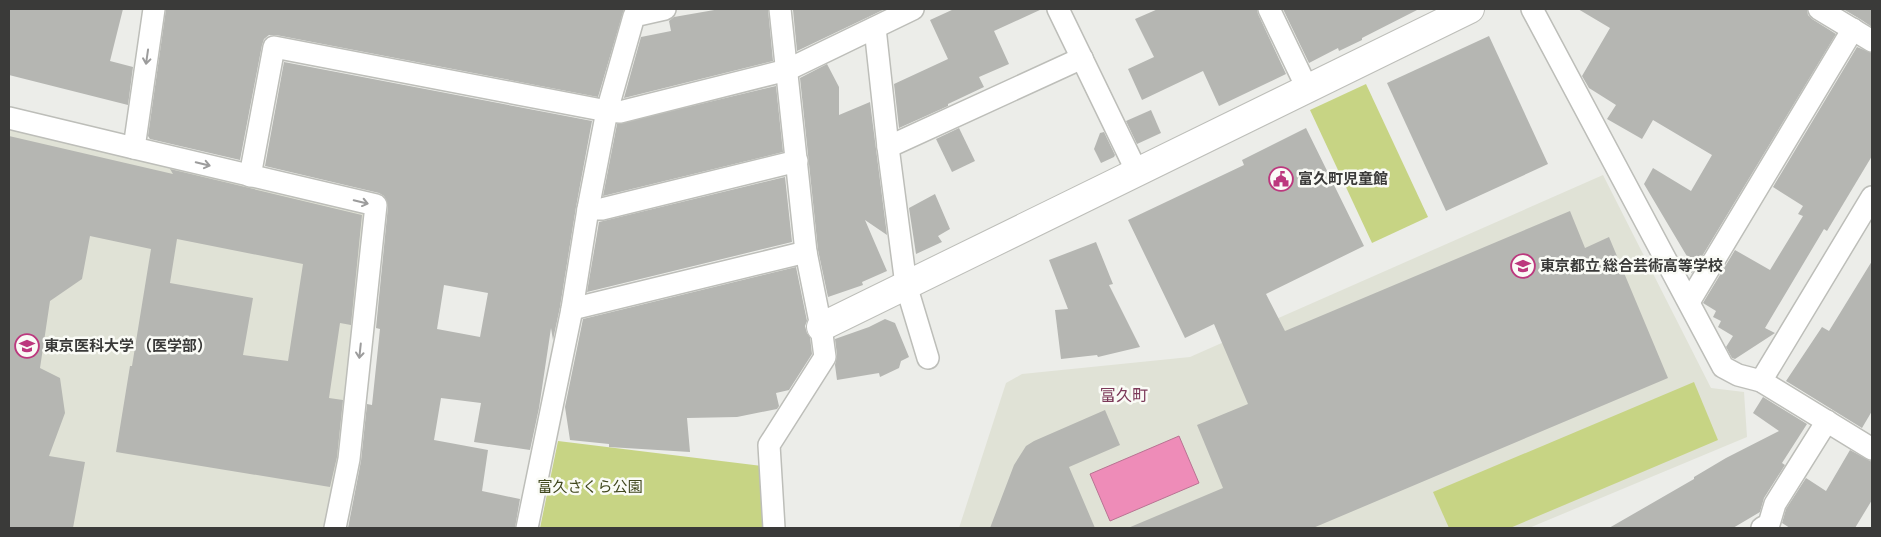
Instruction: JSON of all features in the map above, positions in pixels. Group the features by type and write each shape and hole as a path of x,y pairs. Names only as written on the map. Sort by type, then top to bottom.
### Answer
{"street":[{"path":"134,148 154,9"},
{"path":"527,528 572,309 588,209 607,111 634,16 664,9"},
{"path":"774,528 769,445 825,357 821,326 806,252 780,9"},
{"path":"250,176 274,47 620,112 787,70 914,9"},
{"path":"1058,9 1137,172"},
{"path":"1269,9 1308,88"},
{"path":"821,326 1470,9"},
{"path":"1532,9 1723,367 1738,375 1761,380 1872,449"},
{"path":"1819,9 1872,41"},
{"path":"875,28 906,285 928,358"},
{"path":"1689,302 1853,29"},
{"path":"888,147 1082,58"},
{"path":"9,118 376,205 349,459 334,528"},
{"path":"588,209 602,210 796,162"},
{"path":"1761,380 1872,197"},
{"path":"572,309 806,252"},
{"path":"1762,528 1769,524 1775,504 1827,421"}],"shaded area":[{"path":"9,129 362,211 367,217 352,404 327,528 9,528"},
{"name":"東京都立 総合芸術高等学校","path":"1603,175 1711,388 1744,392 1747,437 1529,528 959,528 1006,383 1022,374 1190,357"},
{"path":"1179,436 1199,483 1110,521 1090,474"}],"green space":[{"path":"1366,84 1428,217 1372,243 1310,110"},
{"path":"1694,382 1718,440 1510,528 1449,528 1433,492"},
{"name":"富久さくら公園","path":"558,441 762,466 764,528 540,528"}],"building":[{"path":"9,9 123,9 110,61 133,67 128,105 9,75"},
{"path":"166,9 624,9 598,97 269,35 264,39 262,45 240,160 150,139 148,136"},
{"path":"720,9 768,9 773,61 624,98 641,37 671,31 669,21 674,17"},
{"path":"885,9 797,51 793,10"},
{"path":"954,9 1042,9 994,31 1009,64 979,77 984,87 899,128 894,84 948,59 930,20"},
{"path":"1158,9 1257,9 1286,74 1219,106 1203,71 1142,100 1128,69 1154,57 1135,19"},
{"path":"1283,9 1419,9 1362,38 1362,40 1339,51 1338,48 1309,63"},
{"path":"1578,9 1807,9 1808,15 1812,19 1836,34 1692,273 1685,270 1683,266 1688,258 1644,184 1653,168 1691,191 1712,155 1653,120 1642,139 1607,119 1616,105 1589,88 1582,76 1610,28"},
{"path":"1843,9 1872,9 1872,27 1860,19"},
{"path":"1489,36 1548,164 1446,211 1387,83"},
{"path":"1857,47 1872,53 1872,156 1827,231 1824,229 1765,328 1775,333 1735,359 1732,358 1726,347 1733,336 1718,327 1721,321 1713,317 1716,311 1703,303 1735,250 1770,270 1803,216 1798,214 1803,206 1773,187"},
{"path":"284,62 592,121 560,307 553,340 551,328 539,408 530,450 474,442 481,403 441,398 434,440 488,450 482,491 520,499 515,528 348,528 361,461 367,404 372,405 380,329 376,328 388,206 384,196 379,193 265,166","holes":["444,285 488,293 480,337 437,329"]},
{"path":"827,64 839,87 839,115 870,102 887,235 865,220 887,271 862,282 863,285 828,297 818,250 800,78"},
{"path":"776,86 783,152 603,196 617,124"},
{"path":"1151,110 1161,133 1137,144 1126,121"},
{"path":"959,128 975,161 952,172 936,139"},
{"path":"1306,128 1364,246 1266,294 1285,331 1570,211 1585,248 1609,237 1668,378 1313,528 1128,528 1223,488 1197,425 1248,404 1214,324 1185,338 1128,220 1244,165 1242,160"},
{"path":"1104,132 1115,155 1101,163 1094,149 1100,133"},
{"path":"9,136 173,174 170,169 362,215 351,325 340,323 329,398 343,400 337,457 330,487 116,452 151,249 90,236 82,279 50,301 40,368 60,378 65,413 49,456 85,462 73,528 9,528","holes":["177,239 303,264 288,361 243,355 253,298 170,283"]},
{"path":"785,177 792,242 587,292 599,222"},
{"path":"935,194 950,229 938,236 942,242 916,254 909,208"},
{"path":"1096,242 1113,284 1109,285 1140,347 1098,357 1097,355 1061,359 1055,310 1068,309 1049,260"},
{"path":"1872,261 1872,411 1862,428 1786,381 1822,327 1829,331"},
{"path":"796,267 807,321 805,326 810,337 812,354 789,390 776,393 779,406 777,409 737,417 687,418 690,452 609,447 609,444 570,440 565,407 583,319"},
{"path":"885,319 895,323 909,357 901,361 899,368 880,377 879,373 837,380 835,339"},
{"path":"1763,397 1807,424 1782,463 1785,465 1764,498 1760,512 1733,528 1609,528 1694,479 1694,477 1726,458 1779,431 1753,413"},
{"path":"1105,410 1120,445 1069,467 1095,528 990,528 1014,465 1026,446"},
{"path":"1850,450 1872,462 1872,500 1855,528 1790,528 1782,523 1786,509 1806,478 1826,491"}],"place":[{"name":"富久町児童館","path":"1281,179"},
{"name":"東京都立 総合芸術高等学校","path":"1523,266"},
{"name":"東京医科大学 （医学部）","path":"27,346"}],"district":[{"name":"富久町","path":"1124,396"}]}
